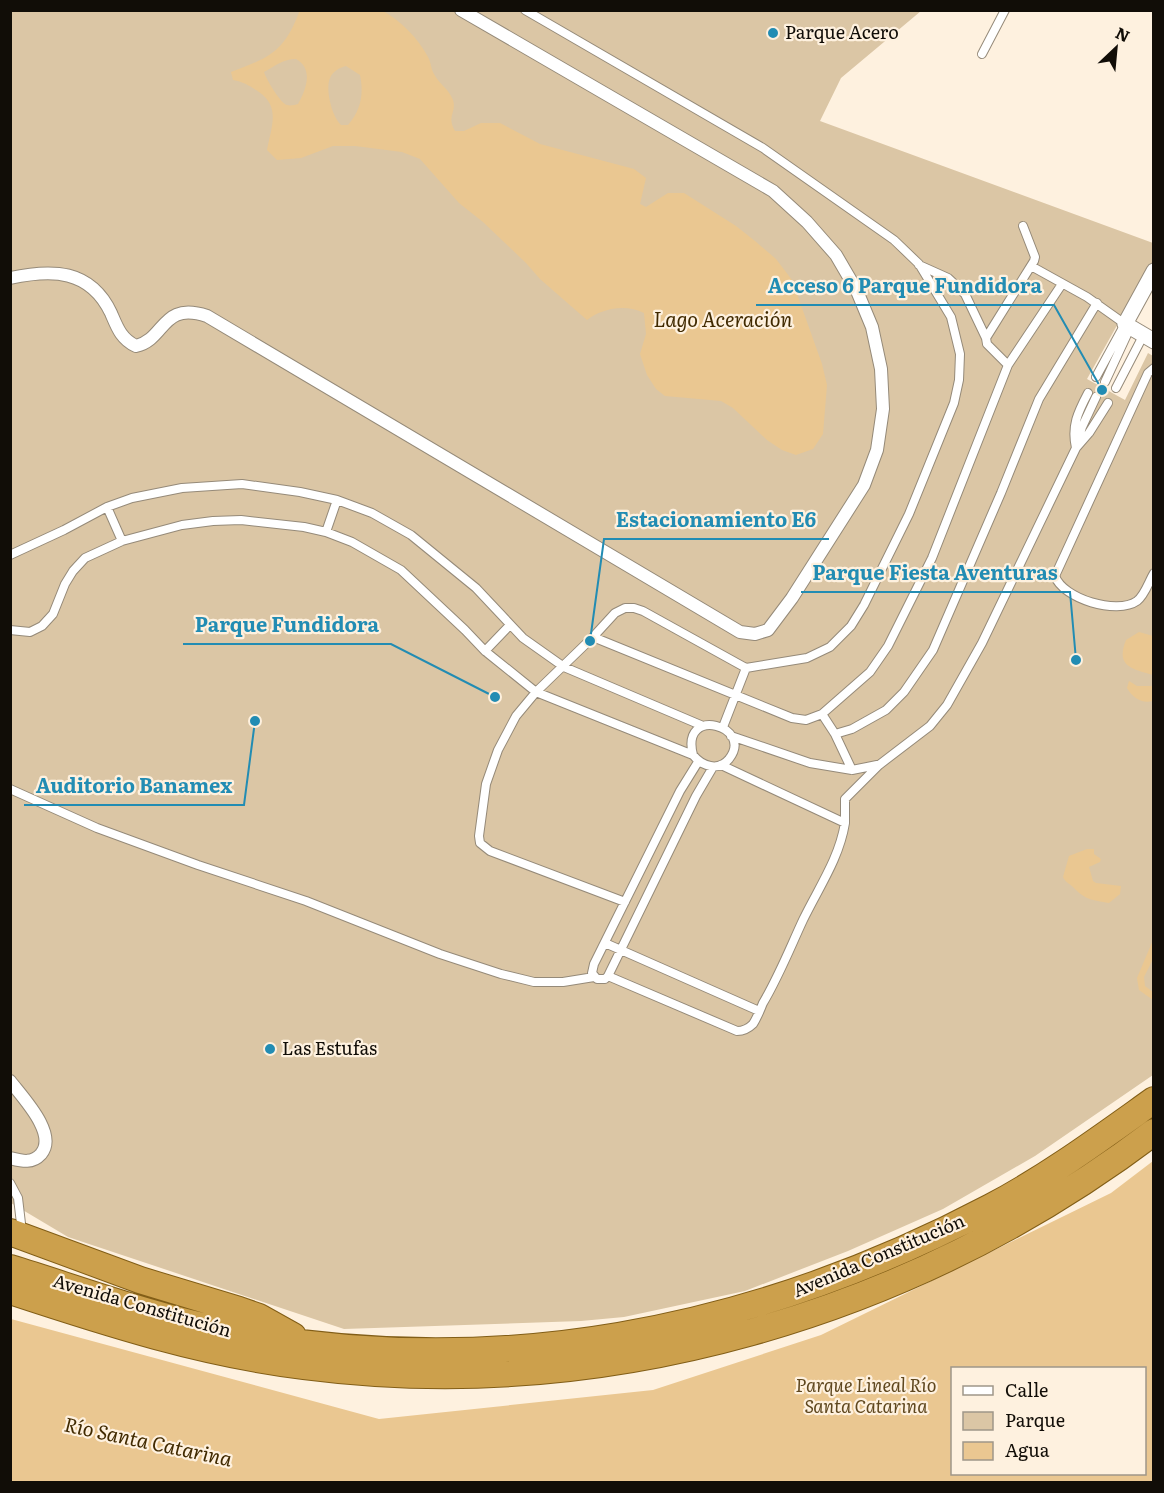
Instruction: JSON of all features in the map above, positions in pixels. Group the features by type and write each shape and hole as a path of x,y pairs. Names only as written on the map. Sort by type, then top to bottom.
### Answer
{"highway":[{"name":"Avenida Constitución","path":"10,1268 186,1322 306,1344 438,1352 526,1348 637,1333 703,1320 747,1308 874,1262 993,1206 1092,1146 1154,1100"},
{"name":"Avenida Constitución","path":"10,1291 112,1325 179,1343 303,1366 440,1375 532,1371 611,1362 667,1353 756,1332 800,1319 886,1287 928,1269 1009,1228 1087,1180 1154,1132"},
{"path":"16,1234 120,1272 249,1314 306,1344"}],"street":[{"path":"10,278 43,272 73,276 89,284 108,307 123,338 136,346 147,341 176,314 192,311 207,316 740,632 755,634 768,630 792,598 864,485 877,450 883,409 881,369 872,327 857,291 836,255 807,222 774,191 462,10"},
{"path":"1138,332 1154,271"},
{"path":"10,1081 46,1133 46,1144 42,1153 34,1160 24,1162 10,1158"}],"lane":[{"path":"525,10 763,148 894,240 919,264 951,317 960,354 959,380 954,403 909,514 851,626 830,647 807,658 746,668 652,616 634,608 625,608 615,613 564,667 536,692 516,716 498,750 486,784 478,836 480,843 490,851 625,902"},
{"path":"982,54 1005,10"},
{"path":"986,338 1035,257 1023,226"},
{"path":"919,264 948,278 965,294 987,344 1008,365"},
{"path":"1031,266 1097,303 1138,332"},
{"path":"593,637 792,718 806,720 822,714 870,672 888,646 932,558 1008,365 1062,284"},
{"path":"835,734 852,729 886,710 904,692 933,650 1039,399 1097,303"},
{"path":"1096,377 1138,332"},
{"path":"1104,382 1138,332"},
{"path":"1116,388 1138,332"},
{"path":"1154,368 1148,373 1055,576 1059,585 1070,594 1098,604 1111,605 1135,602 1141,597 1154,573"},
{"path":"1076,448 1074,424 1088,393"},
{"path":"608,976 736,1030 742,1031 752,1025 776,980 803,920 832,868 842,840 845,799 879,765 930,726 947,705 982,643 1076,448 1082,427 1096,397"},
{"path":"1076,448 1089,433 1108,403"},
{"path":"10,555 107,507 132,498 182,488 242,484 337,500 372,513 411,535 476,588 523,638 564,667 703,726"},
{"path":"326,532 337,500"},
{"path":"107,507 122,541"},
{"path":"10,630 30,632 42,626 53,614 73,571 85,558 122,541 182,525 241,520 277,523 326,532 352,543 401,570 485,651 536,692 695,758 705,766 717,766 845,823"},
{"path":"485,651 510,625"},
{"path":"723,727 746,668"},
{"path":"822,714 835,734 852,770"},
{"path":"10,789 97,828 306,901 440,954 501,974 534,982 563,982 594,977 602,980 608,976 621,951 696,796 717,766 728,760 732,753 734,745 731,736 723,727 711,724 696,731 691,747 695,758 592,969 594,977"},
{"path":"731,736 810,763 852,770 879,765"},
{"path":"605,943 759,1011"},
{"path":"10,1183 20,1206 16,1234"}],"green space":[{"path":"11,11 921,11 841,78 820,121 1153,243 1153,261 1087,379 1125,400 1148,353 1153,356 1153,1075 1035,1156 943,1209 848,1251 745,1291 624,1317 581,1321 344,1329 68,1237 11,1203"}],"water":[{"name":"Lago Aceración","path":"300,10 383,11 408,31 424,50 434,74 453,100 451,122 455,131 464,131 481,123 500,123 540,144 634,169 646,178 640,204 646,207 668,193 684,193 755,241 776,259 792,280 822,364 827,385 823,434 813,449 796,455 782,450 767,440 733,408 721,401 665,396 656,389 647,375 640,354 646,334 644,313 622,308 607,310 587,320 540,279 483,222 459,203 420,159 402,152 355,146 333,146 301,158 277,160 267,150 273,118 270,104 256,90 233,80 231,72 256,62 274,51 282,44","holes":["296,59 305,68 307,80 298,104 288,105 284,104 278,96 264,72 283,62","346,66 360,75 362,89 359,108 348,125 341,125 332,110 329,83 331,76"]},
{"path":"1139,632 1153,636 1153,675 1133,668 1124,661 1123,649 1126,640"},
{"path":"1129,681 1137,686 1153,686 1153,701 1145,702 1132,695 1127,688"},
{"path":"1087,849 1094,849 1094,854 1101,859 1100,862 1089,867 1093,881 1121,886 1120,894 1109,903 1081,895 1063,877 1069,856"},
{"path":"1153,940 1153,959 1144,977 1145,986 1153,992 1153,1000 1139,990 1137,978"},
{"name":"Río Santa Catarina","path":"1153,1161 1153,1482 11,1482 11,1319 379,1419 653,1390 821,1335 1111,1193"}],"place":[{"name":"Parque Acero","path":"773,33"},
{"name":"Acceso 6 Parque Fundidora","path":"1102,390"},
{"name":"Estacionamiento E6","path":"590,641"},
{"name":"Parque Fiesta Aventuras","path":"1076,660"},
{"name":"Parque Fundidora","path":"495,697"},
{"name":"Auditorio Banamex","path":"255,721"},
{"name":"Las Estufas","path":"270,1049"}],"park label":[{"name":"Parque Lineal Río Santa Catarina","path":"866,1396"}]}
